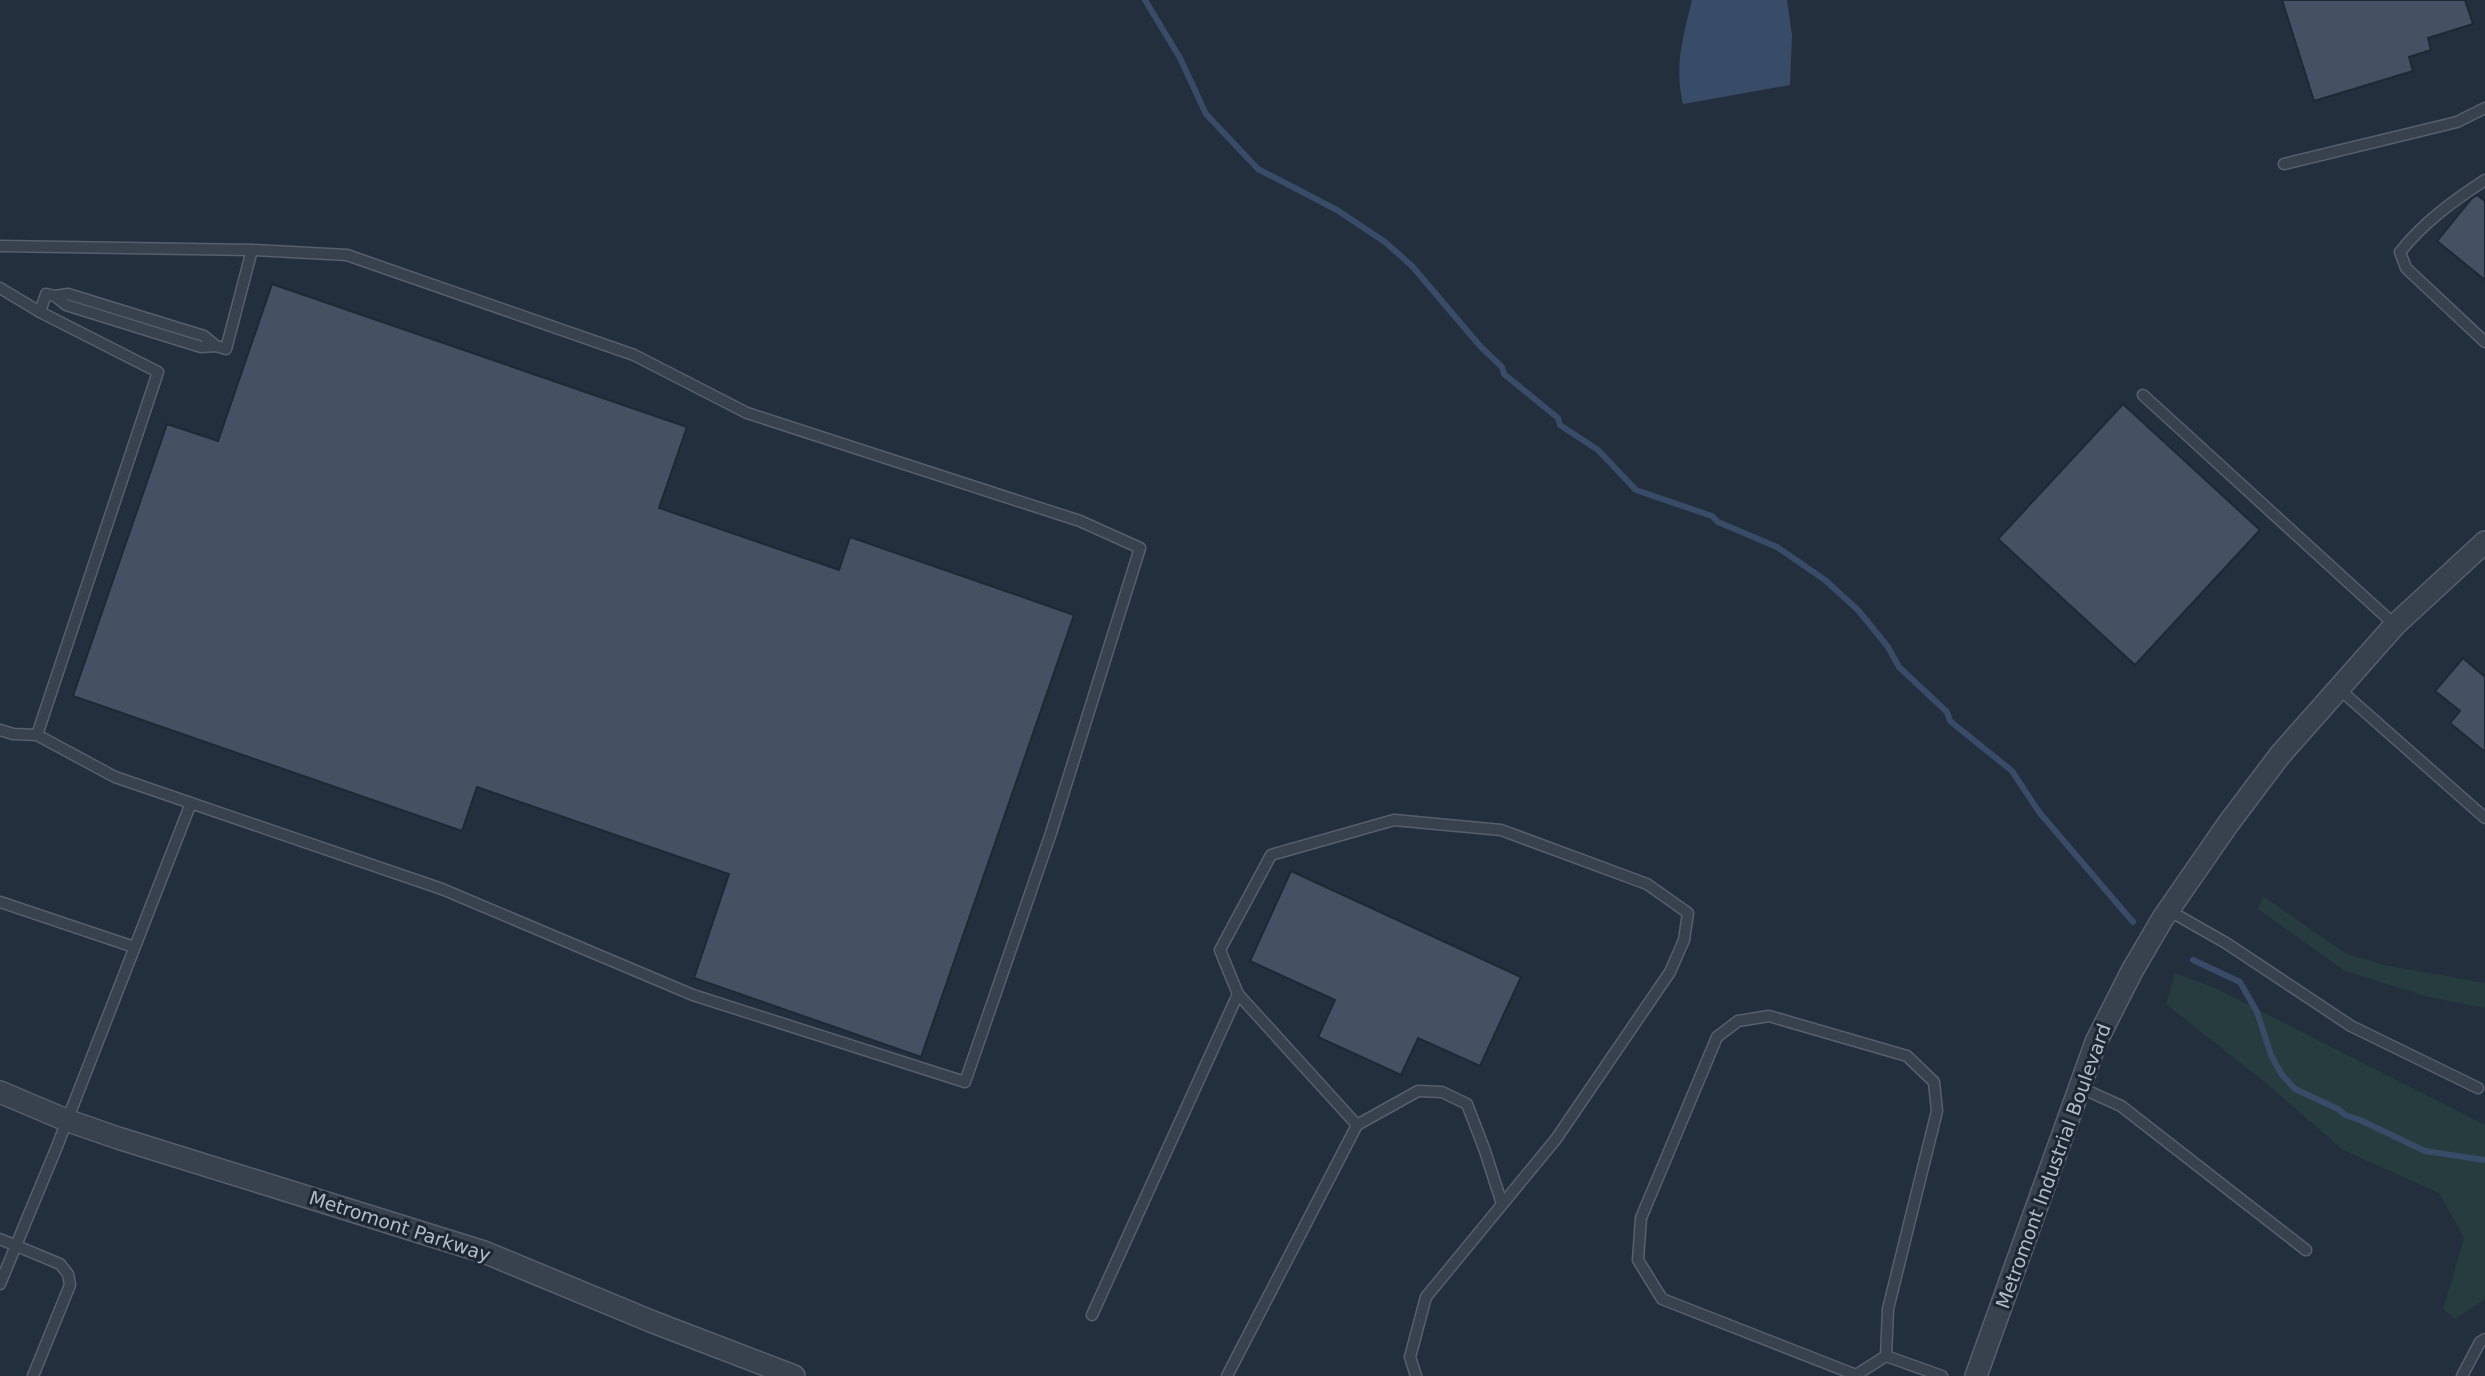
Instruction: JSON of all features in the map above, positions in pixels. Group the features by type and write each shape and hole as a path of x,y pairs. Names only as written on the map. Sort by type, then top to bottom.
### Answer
{"street":[{"name":"Metromont Industrial Boulevard","path":"1976,1376 2079,1087 2108,1016 2168,910 2280,755 2395,625 2485,542"},
{"name":"Metromont Parkway","path":"0,1092 66,1119 484,1252 765,1371 794,1376"}],"lane":[{"path":"2284,164 2457,122 2485,108"},
{"path":"2485,180 2451,202 2416,232 2400,252 2406,268 2485,342"},
{"path":"0,246 252,250 347,255 634,355 747,413 1080,521 1140,548 1051,833 965,1082 693,995 442,889 115,777 37,735 13,734 0,730"},
{"path":"40,312 46,294 68,295 204,336 216,346 226,349 252,250"},
{"path":"0,288 40,312 158,372 37,735"},
{"path":"2143,395 2395,625"},
{"path":"2338,688 2485,818"},
{"path":"0,1284 191,803"},
{"path":"1357,1125 1238,994 1220,950 1271,855 1394,820 1501,830 1647,884 1688,914 1684,940 1670,972 1556,1139 1426,1297 1410,1357 1416,1376"},
{"path":"0,902 134,947"},
{"path":"2168,910 2226,943 2351,1026 2478,1088"},
{"path":"1092,1314 1238,994"},
{"path":"1769,1016 1907,1056 1934,1082 1937,1111 1888,1309 1886,1356 1856,1375 1662,1300 1638,1260 1641,1218 1717,1037 1738,1021 1769,1016"},
{"path":"2079,1087 2122,1106 2306,1250"},
{"path":"1227,1376 1357,1125 1418,1091 1442,1092 1466,1104 1502,1204"},
{"path":"0,1239 60,1264 68,1274 70,1285 33,1376"},
{"path":"2462,1376 2480,1342 2485,1339"},
{"path":"1886,1356 1942,1376"}],"green space":[{"path":"2263,896 2345,953 2384,965 2485,983 2485,1008 2429,997 2345,971 2258,909"},
{"path":"2175,973 2215,988 2485,1125 2485,1299 2455,1319 2443,1309 2464,1238 2439,1193 2343,1150 2272,1088 2166,1004"}],"water":[{"path":"1692,0 1787,0 1792,35 1790,85 1683,104 1680,64"}],"building":[{"path":"2282,0 2465,0 2473,24 2428,38 2431,50 2409,57 2413,71 2314,101"},
{"path":"2477,195 2485,201 2485,280 2437,241"},
{"path":"272,284 687,427 659,508 839,570 850,537 1074,615 921,1057 694,978 729,874 477,787 462,831 73,696 167,424 218,441"},
{"path":"2123,404 2260,530 2135,665 1998,539"},
{"path":"2463,658 2485,677 2485,752 2450,723 2460,711 2435,691"},
{"path":"1291,871 1521,977 1480,1066 1418,1038 1401,1075 1318,1037 1335,1000 1250,961"}],"waterway":[{"path":"1145,0 1180,58 1206,114 1258,169 1337,210 1385,242 1412,266 1480,346 1502,367 1504,374 1558,418 1560,425 1598,450 1636,490 1712,516 1718,522 1777,547 1825,580 1858,610 1888,647 1899,667 1947,712 1950,721 2012,771 2039,812 2133,922"},
{"path":"2193,960 2240,982 2257,1012 2271,1055 2282,1075 2295,1089 2425,1151 2485,1160"}]}
